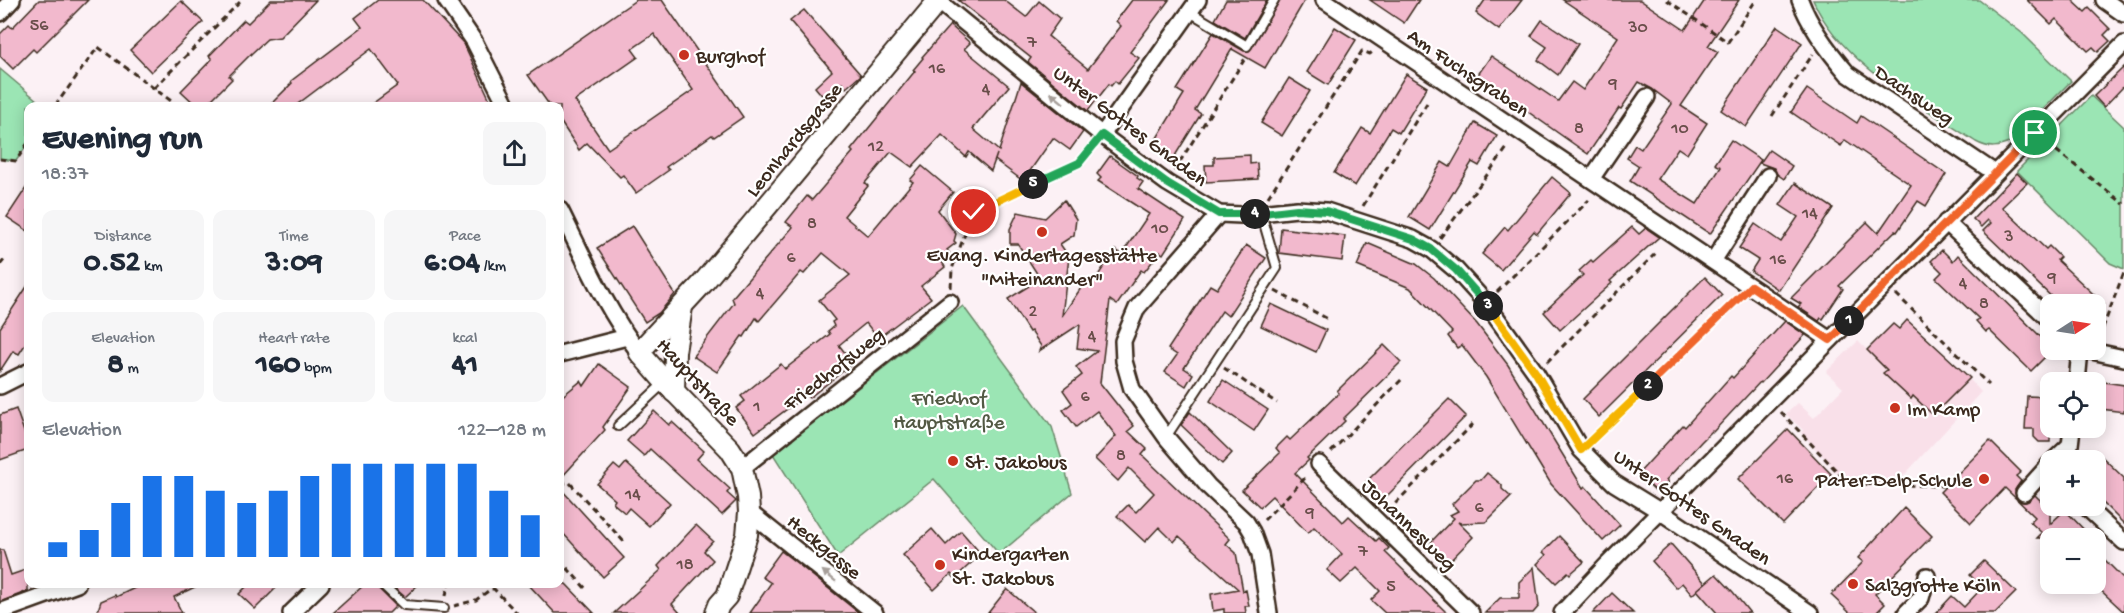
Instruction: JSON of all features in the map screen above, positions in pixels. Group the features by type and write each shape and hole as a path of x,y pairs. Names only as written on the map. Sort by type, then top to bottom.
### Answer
{"street":[{"path":"0,13 12,0"},
{"path":"446,0 474,40 505,102"},
{"name":"Unter Gottes Gnaden","path":"939,0 1102,135 1167,183 1219,214 1241,215 1297,209 1326,211 1413,239 1431,249 1456,270 1486,303 1536,373 1581,450 1614,483 1661,512 1810,613"},
{"name":"Leonhardsgasse","path":"633,345 682,306 765,211 939,0"},
{"name":"Am Fuchsgraben","path":"1324,0 1830,340"},
{"name":"Dachsweg","path":"1800,0 1822,40 1848,74 1995,173"},
{"path":"2104,0 2124,14"},
{"path":"1102,135 1194,6"},
{"path":"1562,613 2124,44"},
{"path":"1591,179 1647,97"},
{"path":"1713,261 1768,176"},
{"path":"1219,214 1137,308 1123,341 1124,361 1132,389 1166,437 1208,486 1246,522 1252,532 1260,554 1269,613"},
{"name":"Hauptstraße","path":"564,217 633,345 669,387 730,449 742,468 749,512 747,535 727,604 719,605 716,613"},
{"path":"1946,222 2040,311"},
{"name":"Friedhofsweg","path":"742,468 950,302"},
{"path":"669,387 682,306"},
{"path":"564,354 633,345"},
{"path":"2106,351 2124,358"},
{"path":"0,386 24,374"},
{"name":"Johannesweg","path":"1319,464 1471,613"},
{"path":"2024,493 2040,477"},
{"name":"Heckgasse","path":"749,512 874,613"},
{"path":"2096,516 2124,542"},
{"path":"1906,613 1921,598 1927,576"},
{"path":"0,612 66,588"},
{"path":"291,613 317,588"}],"lane":[{"path":"1194,6 1247,46 1274,0"},
{"path":"1166,437 1277,268 1261,213"},
{"path":"618,426 669,387"},
{"path":"386,588 404,605 444,608"}],"path":[{"path":"153,88 242,0"},
{"path":"1666,0 1728,42 1756,0"},
{"path":"1772,116 1822,40"},
{"path":"1167,183 1246,57 1247,46"},
{"path":"58,102 98,47 172,102"},
{"path":"1261,213 1270,192 1362,51 1370,54 1376,47"},
{"path":"1355,219 1427,102"},
{"path":"2035,133 2124,204"},
{"path":"950,302 952,269 974,212 1079,163 1102,135"},
{"path":"1431,249 1507,148"},
{"path":"0,159 16,161 24,150"},
{"path":"1486,303 1589,200"},
{"path":"1536,373 1658,251"},
{"path":"0,265 5,259"},
{"path":"2106,313 2124,272"},
{"path":"1885,284 1989,385"},
{"path":"1266,285 1328,319"},
{"path":"1581,450 1751,286"},
{"path":"1215,362 1277,403"},
{"path":"1252,532 1403,378"},
{"path":"1771,401 1849,484 1946,486"},
{"path":"1378,521 1473,424"},
{"path":"564,483 569,482 625,543"},
{"path":"564,564 588,590"},
{"path":"444,608 476,600 490,589 494,589 517,613"}],"shaded area":[{"name":"Im Kamp","path":"1907,320 1944,355 1942,367 1956,364 1981,392 1895,485 1849,484 1801,433 1803,430 1786,414 1798,403 1814,418 1843,388 1826,372 1858,341 1867,350 1893,324 1899,329"}],"green space":[{"path":"1813,0 1979,0 2022,33 2071,81 2011,142 1998,146 1985,146 1907,97 1862,63 1842,44 1826,23"},
{"path":"0,69 39,102 24,102 24,150 16,161 0,159"},
{"path":"2091,96 2124,127 2124,269 2110,263 2017,171"},
{"name":"Friedhof Hauptstraße","path":"963,306 1052,427 1072,493 999,554 934,479 838,556 773,454"}],"building":[{"path":"39,0 88,0 36,52 33,49 13,69 0,56 0,34 9,25 12,28"},
{"path":"271,0 316,0 280,37 267,39 252,53 229,76 232,79 209,102 193,102 181,91 212,59 209,56 244,20 248,23"},
{"path":"378,0 423,0 464,44 491,102 375,102 398,85 371,49 300,102 273,102 292,83 291,81 362,27 355,18"},
{"path":"636,0 662,0 743,117 666,167 669,170 636,193 623,175 620,177 587,143 579,150 564,127 564,102 547,102 528,75","holes":["654,34 693,90 608,149 575,101 638,57 632,49"]},
{"path":"958,0 1004,0 1026,17 1039,1 1060,19 1048,36 1088,69 1121,26 1116,21 1132,0 1169,0 1130,52 1139,58 1118,84 1115,81 1111,86 1109,84 1088,111 1028,62 1031,58"},
{"path":"1226,0 1267,0 1245,38 1215,20"},
{"path":"1280,0 1305,0 1265,68 1232,49 1195,110 1201,114 1173,159 1152,146 1184,94 1177,90 1213,33 1244,51 1249,51"},
{"path":"1370,0 1419,0 1404,23"},
{"path":"1485,0 1522,0 1499,30 1476,13"},
{"path":"1563,0 1640,0 1685,30 1705,0 1739,0 1708,46 1718,52 1681,106 1707,123 1687,154 1678,148 1657,179 1697,204 1721,167 1715,164 1731,140 1761,160 1710,234 1630,181 1639,166 1627,158 1635,145 1641,149 1672,104 1652,89 1639,82 1588,154 1477,76 1491,56 1558,101 1572,82 1583,90 1618,37"},
{"path":"2027,0 2072,0 2085,12 2089,8 2110,29 2104,35 2110,41 2098,52 2093,47 2088,51 2056,19 2051,24"},
{"path":"181,1 203,22 151,72 130,50"},
{"path":"804,10 861,75 846,88 842,83 825,99 815,87 832,71 790,21"},
{"path":"1542,20 1578,44 1558,75 1538,60 1547,47 1531,36"},
{"path":"950,25 970,43 964,49 1009,86 973,129 999,151 1021,82 1083,132 1070,150 1053,138 1023,181 995,160 997,154 991,171 969,152 966,157 942,135 912,167 891,152 865,183 868,186 844,216 868,236 913,182 910,180 922,166 953,192 938,210 956,234 954,241 956,243 947,250 951,255 942,262 945,267 921,286 931,298 878,338 866,323 839,345 853,363 809,398 806,395 755,433 736,408 745,401 741,396 781,364 785,369 830,334 828,331 834,326 832,322 835,320 819,300 850,275 823,253 804,274 801,272 759,321 756,318 717,372 693,356 734,303 732,298 793,227 786,222 807,196 812,200 853,152 851,150 915,71 913,70 922,57"},
{"path":"1777,26 1802,43 1746,127 1721,110"},
{"path":"1335,27 1356,40 1328,85 1307,72"},
{"path":"2124,67 2124,86 2104,107 2094,96"},
{"path":"1406,74 1427,87 1399,133 1391,128 1355,186 1334,173 1362,128 1370,133"},
{"path":"1289,78 1310,91 1282,136 1261,123"},
{"path":"1807,89 1857,123 1861,116 1946,174 1926,206 1918,201 1897,232 1895,231 1839,286 1843,289 1823,319 1819,321 1798,307 1801,304 1791,298 1867,222 1878,233 1911,185 1845,140 1841,146 1791,112"},
{"path":"1475,123 1497,136 1479,166 1472,162 1430,230 1409,217 1442,162 1450,167"},
{"path":"1769,150 1792,166 1784,179 1777,174 1774,168 1760,163"},
{"path":"1250,155 1250,164 1257,163 1258,179 1206,182 1205,165 1214,165 1214,157"},
{"path":"1110,156 1138,176 1137,178 1143,182 1138,189 1185,220 1163,254 1160,252 1144,272 1141,270 1117,305 1110,300 1100,383 1134,426 1128,431 1147,449 1142,455 1230,539 1226,544 1236,553 1243,591 1246,590 1249,606 1245,606 1246,613 1224,613 1224,609 1213,611 1211,594 1238,589 1179,536 1174,542 1159,527 1145,542 1117,516 1128,505 1136,512 1154,493 1129,468 1118,481 1095,459 1116,436 1097,411 1076,427 1063,410 1072,403 1063,390 1082,375 1076,367 1097,351 1077,348 1080,324 1039,351 1041,346 1008,299 1029,286 1027,283 1038,275 1018,244 1010,244 1010,229 1018,212 1045,218 1064,200 1076,219 1074,235 1060,244 1069,257 1062,316 1085,282 1091,286 1115,250 1122,254 1149,214 1098,181 1101,178 1097,174"},
{"path":"2017,173 2027,183 2002,207 2046,249 2049,246 2060,257 2057,260 2093,294 2049,294 1983,231 1991,223 1988,220 1981,227 1973,219"},
{"path":"1552,177 1571,193 1537,234 1534,231 1501,270 1482,254 1505,227 1508,230"},
{"path":"1795,183 1833,208 1779,290 1751,271 1758,260 1739,248 1755,224 1781,242 1798,217 1780,205"},
{"path":"24,191 24,228 7,217"},
{"path":"632,226 675,294 659,313 645,322 597,248"},
{"path":"1632,227 1639,234 1646,228 1659,237 1560,330 1544,312 1583,275 1579,271 1591,260 1593,262"},
{"path":"1281,228 1345,236 1342,261 1279,253"},
{"path":"1367,243 1416,264 1434,278 1477,324 1508,365 1583,488 1585,486 1620,525 1603,541 1551,484 1486,377 1462,345 1457,348 1448,336 1452,332 1410,288 1357,266"},
{"path":"1246,245 1266,258 1228,316 1222,311 1184,368 1193,374 1186,386 1165,372 1177,355 1168,349 1210,285 1217,289"},
{"path":"1942,250 1953,261 1958,255 2040,336 2040,360 2042,360 2031,371 1989,330 1986,332 1976,321 1979,319 1936,278 1942,272 1931,261"},
{"path":"1705,277 1722,295 1599,417 1583,399"},
{"path":"24,291 24,346 19,354 13,351 0,371 0,328"},
{"path":"1271,304 1326,330 1316,352 1261,326"},
{"path":"1907,320 1970,378 1933,415 1913,396 1911,399 1883,373 1887,370 1867,350 1893,324 1899,329"},
{"path":"1785,321 1805,335 1761,383 1701,442 1666,480 1668,482 1658,493 1638,474 1731,376 1733,378"},
{"path":"1384,345 1401,362 1343,419 1345,421 1295,473 1343,522 1349,516 1376,541 1379,538 1389,548 1385,552 1447,613 1385,613 1371,600 1380,591 1357,568 1341,583 1327,570 1342,554 1314,527 1308,533 1272,496 1260,507 1242,490 1280,453 1276,448 1287,437 1290,440"},
{"path":"599,364 631,387 603,427 605,430 564,475 564,395 581,381 584,386"},
{"path":"1223,380 1268,410 1254,431 1210,401"},
{"path":"2106,382 2124,385 2124,412 2106,410"},
{"path":"2027,396 2040,397 2040,438 2050,438 2050,442 2039,442 2034,437 2034,429 2025,429"},
{"path":"1449,399 1466,416 1381,502 1363,485"},
{"path":"16,409 24,432 24,451 0,460 0,415"},
{"path":"654,411 669,425 672,422 704,451 697,459 730,489 727,493 736,501 722,515 650,449 644,456 627,441"},
{"path":"1190,412 1232,453 1222,464 1181,425"},
{"path":"1788,429 1831,474 1783,524 1738,479"},
{"name":"Pater-Delp-Schule","path":"1990,441 2021,472 2016,476 2021,481 2015,490 2017,500 2005,488 1971,523 1940,492"},
{"path":"2106,461 2124,478 2124,524 2106,506"},
{"path":"626,463 670,503 649,526 629,508 625,513 613,503 615,500 597,484 614,465 620,470"},
{"path":"1487,473 1502,485 1502,489 1511,497 1486,522 1458,522 1473,537 1448,563 1429,544 1454,518 1450,515 1458,511 1452,504 1476,480 1481,480"},
{"path":"564,492 624,558 603,577 564,534"},
{"path":"2035,495 2040,500 2040,516 2050,516 2050,524 2059,516 2071,516 2082,528 2040,528 2040,531 2030,522 2035,517 2018,500 2026,502"},
{"path":"1904,508 1932,536 1875,594 1885,604 1876,613 1850,613 1831,595 1863,562 1858,558"},
{"path":"696,525 713,541 704,551 713,560 672,604 680,613 614,613 661,570 658,566"},
{"name":"Kindergarten St. Jakobus","path":"932,529 946,545 961,531 981,554 955,578 951,574 934,590 903,555"},
{"path":"1559,536 1584,562 1556,583 1537,564 1546,555 1543,552"},
{"path":"1671,544 1705,583 1692,595 1682,583 1676,588 1652,561"},
{"path":"0,550 3,550 11,575 24,570 24,588 28,588 28,591 0,602"},
{"path":"781,551 859,613 750,613 771,583 762,577"},
{"path":"1984,561 2016,592 1995,613 1936,613 1952,596 1964,607 1982,588 1970,575"},
{"path":"2106,561 2124,579 2124,612 2105,594"},
{"path":"1534,567 1539,606 1533,613 1485,613 1500,598 1519,598 1519,582"},
{"path":"1716,574 1750,613 1717,613 1697,590"},
{"path":"566,584 594,613 555,613 532,588 564,588"},
{"path":"135,588 193,588 174,597 182,613 97,613 101,601 115,595 116,597"},
{"path":"245,588 276,588 255,609 239,594"},
{"path":"361,588 378,588 396,606 389,613 333,613"},
{"path":"395,588 415,588 405,597"},
{"path":"1007,589 1035,613 988,613"},
{"path":"1612,593 1633,613 1593,613"}],"place":[{"name":"Burghof","path":"684,55"},
{"name":"Evang. Kindertagesstätte \"Miteinander\"","path":"1042,232"},
{"name":"Im Kamp","path":"1895,408"},
{"name":"St. Jakobus","path":"953,461"},
{"name":"Pater-Delp-Schule","path":"1984,479"},
{"name":"Kindergarten St. Jakobus","path":"940,565"},
{"name":"Salzgrotte Köln","path":"1853,584"}],"route":[{"path":"974,212 1079,163 1102,135 1167,183 1219,214 1241,215 1297,209 1326,211 1413,239 1431,249 1456,270 1486,303 1536,373 1581,450 1751,286 1830,340 2035,133"}]}
